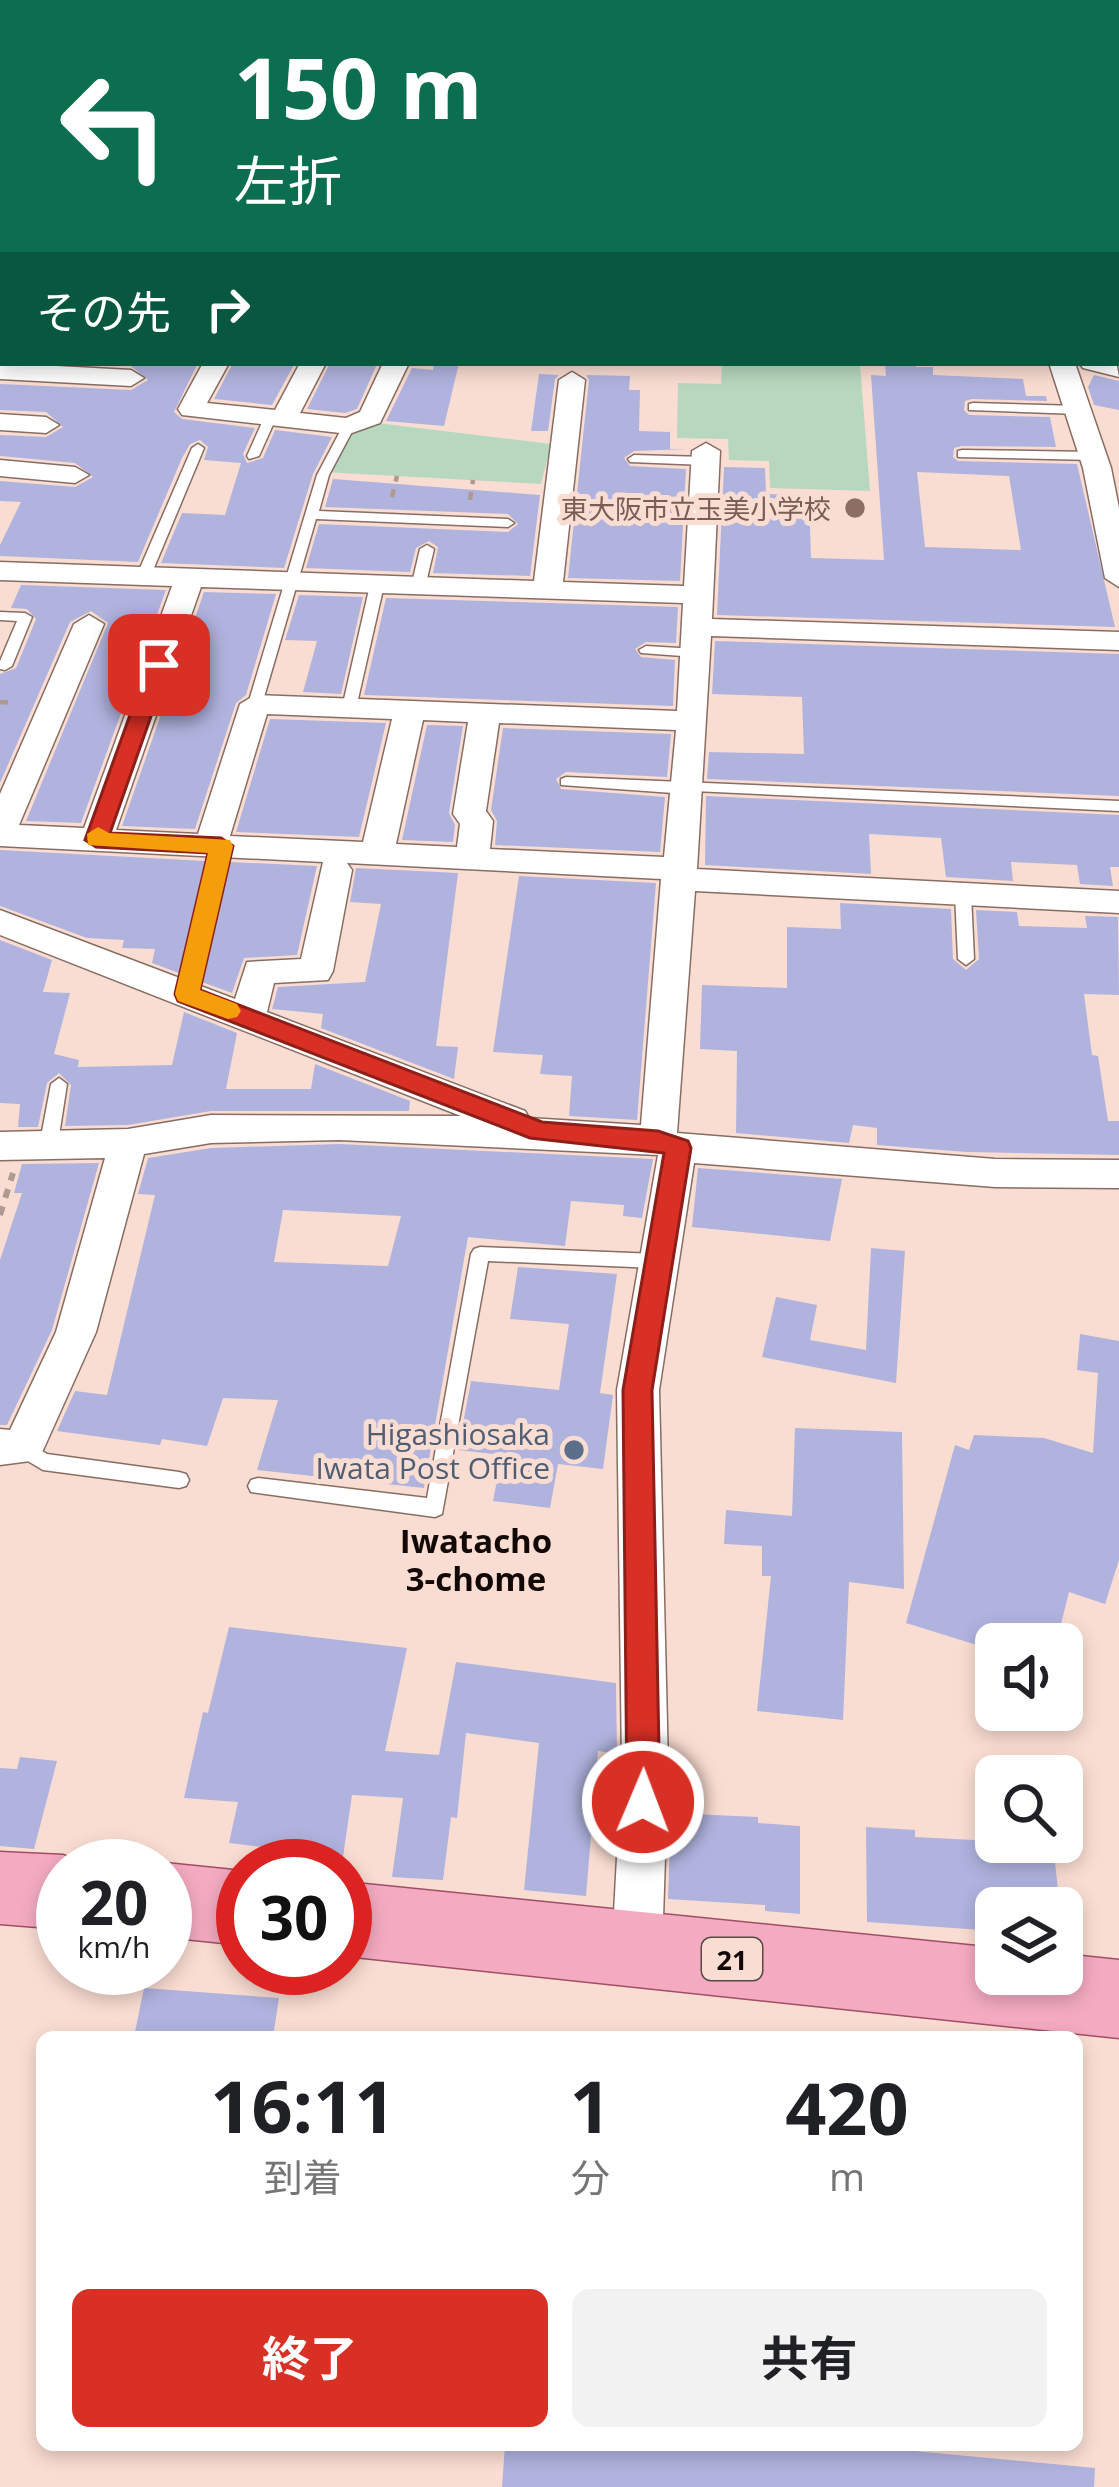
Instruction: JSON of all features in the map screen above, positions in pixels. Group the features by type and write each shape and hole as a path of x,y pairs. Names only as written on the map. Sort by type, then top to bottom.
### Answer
{"main road":[{"path":"0,1888 36,1890"},
{"name":"21","path":"372,1921 1119,2000"}],"street":[{"path":"214,366 191,409 349,427 370,417 396,366"},
{"path":"276,419 311,366"},
{"path":"1063,366 1113,514 1119,578"},
{"path":"0,371 33,368 131,378"},
{"path":"547,593 572,380"},
{"path":"0,422 46,424"},
{"path":"637,1949 645,1766 637,1432 668,1144 679,874 706,456"},
{"path":"0,468 75,476"},
{"path":"2,576 144,575 547,593 697,625 1119,641"},
{"path":"96,840 190,577"},
{"path":"89,624 0,833 1119,902"},
{"path":"216,845 255,704 692,722"},
{"path":"377,854 410,710"},
{"path":"472,859 477,821 469,814 485,713"},
{"path":"248,1018 259,971 316,971 334,871"},
{"path":"0,922 540,1132"},
{"path":"0,1146 128,1143 211,1129 339,1126 540,1132 995,1173 1119,1174"},
{"path":"12,1448 76,1332 128,1143"}],"lane":[{"path":"973,407 1079,410"},
{"path":"253,456 276,419"},
{"path":"255,704 322,475 349,427"},
{"path":"144,575 198,448"},
{"path":"962,454 1093,456"},
{"path":"634,459 706,456"},
{"path":"311,515 508,523"},
{"path":"418,587 427,549"},
{"path":"349,708 377,585"},
{"path":"0,616 25,617 5,666"},
{"path":"646,650 697,625"},
{"path":"566,782 1119,806"},
{"path":"187,994 216,845"},
{"path":"963,894 966,959"},
{"path":"49,1142 59,1084"},
{"path":"258,1486 435,1508 480,1254 656,1261"},
{"path":"12,1448 43,1462 178,1480"}],"path":[{"path":"0,702 14,703"}],"green space":[{"path":"722,366 860,366 870,491 770,488 769,461 729,460 728,439 677,438 678,383 721,384"},
{"path":"377,423 551,444 541,484 323,472 345,433"}],"building":[{"path":"131,366 197,366 174,412 182,419 255,428 243,454 247,463 263,458 275,430 332,437 313,474 284,568 161,563 182,513 225,515 241,463 204,460 208,447 200,440 190,444 182,458 138,562 0,556 0,545 21,502 0,501 0,481 75,487 93,477 75,463 0,456 0,435 46,437 63,427 46,412 0,410 0,384 131,390 148,380"},
{"path":"231,366 293,366 272,405 214,399"},
{"path":"328,366 376,366 357,409 345,413 307,409"},
{"path":"434,366 458,366 444,426 386,421 412,368 433,370"},
{"path":"885,366 933,367 933,375 1023,379 1026,396 1046,396 1047,401 972,399 965,401 964,410 969,415 1050,417 1056,447 962,446 954,448 953,457 958,461 1077,464 1115,627 717,615 724,467 765,468 766,494 809,495 811,558 884,560 871,375 886,376","holes":["917,472 1009,476 1021,550 925,547"]},
{"path":"539,374 559,375 548,431 531,431"},
{"path":"586,375 630,376 629,390 640,390 639,431 670,432 670,449 688,449 634,451 624,458 630,466 686,469 680,581 568,578"},
{"path":"1094,375 1119,381 1119,410 1094,405 1088,387"},
{"path":"333,479 540,495 530,576 433,573 438,547 429,541 416,548 410,572 306,568 319,524 508,532 518,524 508,514 325,507"},
{"path":"21,585 166,590 81,823 26,821 108,623 91,611 70,622 0,783 0,674 16,668 36,619 27,609 11,608"},
{"path":"204,592 276,594 246,695 236,703 195,829 122,826"},
{"path":"299,595 363,597 341,694 303,692 317,641 285,640"},
{"path":"386,598 678,607 676,643 646,642 635,649 641,657 675,660 673,706 364,695"},
{"path":"715,641 1119,654 1119,796 707,779 709,752 804,754 802,697 712,694"},
{"path":"270,719 386,723 359,837 236,832"},
{"path":"427,725 463,726 449,813 455,825 453,842 402,840"},
{"path":"503,728 671,734 667,777 566,772 556,779 561,789 665,797 660,852 495,845 497,821 491,810"},
{"path":"706,796 1119,815 1119,867 1110,867 1113,886 1080,884 1077,865 1011,862 1013,881 946,877 941,838 869,834 871,874 705,865"},
{"path":"0,850 205,861 179,973 152,963 155,949 122,948 124,940 87,938 0,906"},
{"path":"230,862 317,866 297,955 244,958 232,993 202,982"},
{"path":"356,868 458,873 436,1046 458,1047 454,1079 321,1028 323,1014 272,1009 278,987 365,982 381,904 350,902"},
{"path":"519,876 656,883 637,1120 569,1116 572,1076 540,1074 543,1055 493,1052"},
{"path":"840,903 951,909 953,959 966,970 979,959 976,910 1017,912 1019,926 1087,928 1085,916 1118,917 1119,995 1084,994 1108,1121 1119,1121 1119,1155 877,1145 877,1128 853,1125 849,1143 736,1133 737,1051 700,1049 702,985 787,988 787,927 841,929"},
{"path":"0,940 52,960 43,992 70,993 54,1054 79,1060 78,1067 172,1065 184,1012 237,1033 226,1089 311,1089 315,1064 410,1101 409,1111 211,1111 128,1125 65,1126 71,1085 59,1073 47,1083 38,1127 18,1127 20,1104 0,1103"},
{"path":"339,1144 653,1159 642,1218 623,1216 624,1205 571,1201 565,1246 468,1237 424,1488 257,1470 278,1400 223,1398 207,1446 162,1439 160,1445 57,1431 75,1391 107,1395 155,1195 138,1194 148,1158 211,1148","holes":["283,1210 401,1216 388,1266 274,1262"]},
{"path":"99,1163 52,1330 7,1425 0,1425 0,1260 22,1193 14,1193 22,1164"},
{"path":"698,1168 842,1179 830,1241 692,1227"},
{"path":"871,1248 905,1251 896,1383 762,1357 776,1297 817,1305 810,1340 866,1350"},
{"path":"518,1267 617,1274 600,1393 613,1395 603,1469 558,1464 550,1508 493,1501 502,1455 458,1450 471,1381 559,1390 569,1324 510,1319"},
{"path":"1080,1334 1119,1341 1119,1560 1105,1604 1069,1592 1061,1623 975,1623 975,1644 906,1623 955,1445 969,1450 974,1435 1044,1438 1093,1453 1098,1373 1077,1370"},
{"path":"795,1428 902,1432 904,1589 849,1582 843,1720 757,1711 771,1576 762,1576 762,1546 724,1544 726,1510 792,1516"},
{"path":"229,1627 407,1648 385,1751 439,1755 456,1662 616,1683 617,1754 598,1751 586,1896 524,1890 539,1743 466,1733 457,1818 451,1817 443,1880 392,1877 403,1798 352,1795 346,1839 230,1839 238,1802 184,1798 203,1712 208,1713"},
{"path":"20,1757 57,1761 34,1849 0,1846 0,1768 17,1769"},
{"path":"671,1813 758,1817 758,1823 800,1826 800,1914 765,1911 765,1905 668,1899"},
{"path":"866,1827 915,1830 915,1837 975,1840 975,1863 1055,1863 1058,1887 975,1887 975,1930 867,1922"},
{"path":"192,1992 279,1998 274,2031 135,2031 143,1995"},
{"path":"505,2451 915,2451 1095,2468 1094,2487 502,2487"}],"slow traffic":[{"path":"98,834 96,840 221,846 187,994 228,1011"}],"place":[{"name":"東大阪市立玉美小学校","path":"855,508"},
{"name":"Higashiosaka Iwata Post Office","path":"574,1450"}],"district":[{"name":"Iwatacho 3-chome","path":"476,1559"}],"route":[{"path":"159,665 96,840 221,846 187,994 540,1132 658,1141 678,1148 638,1390 643,1802"}]}
